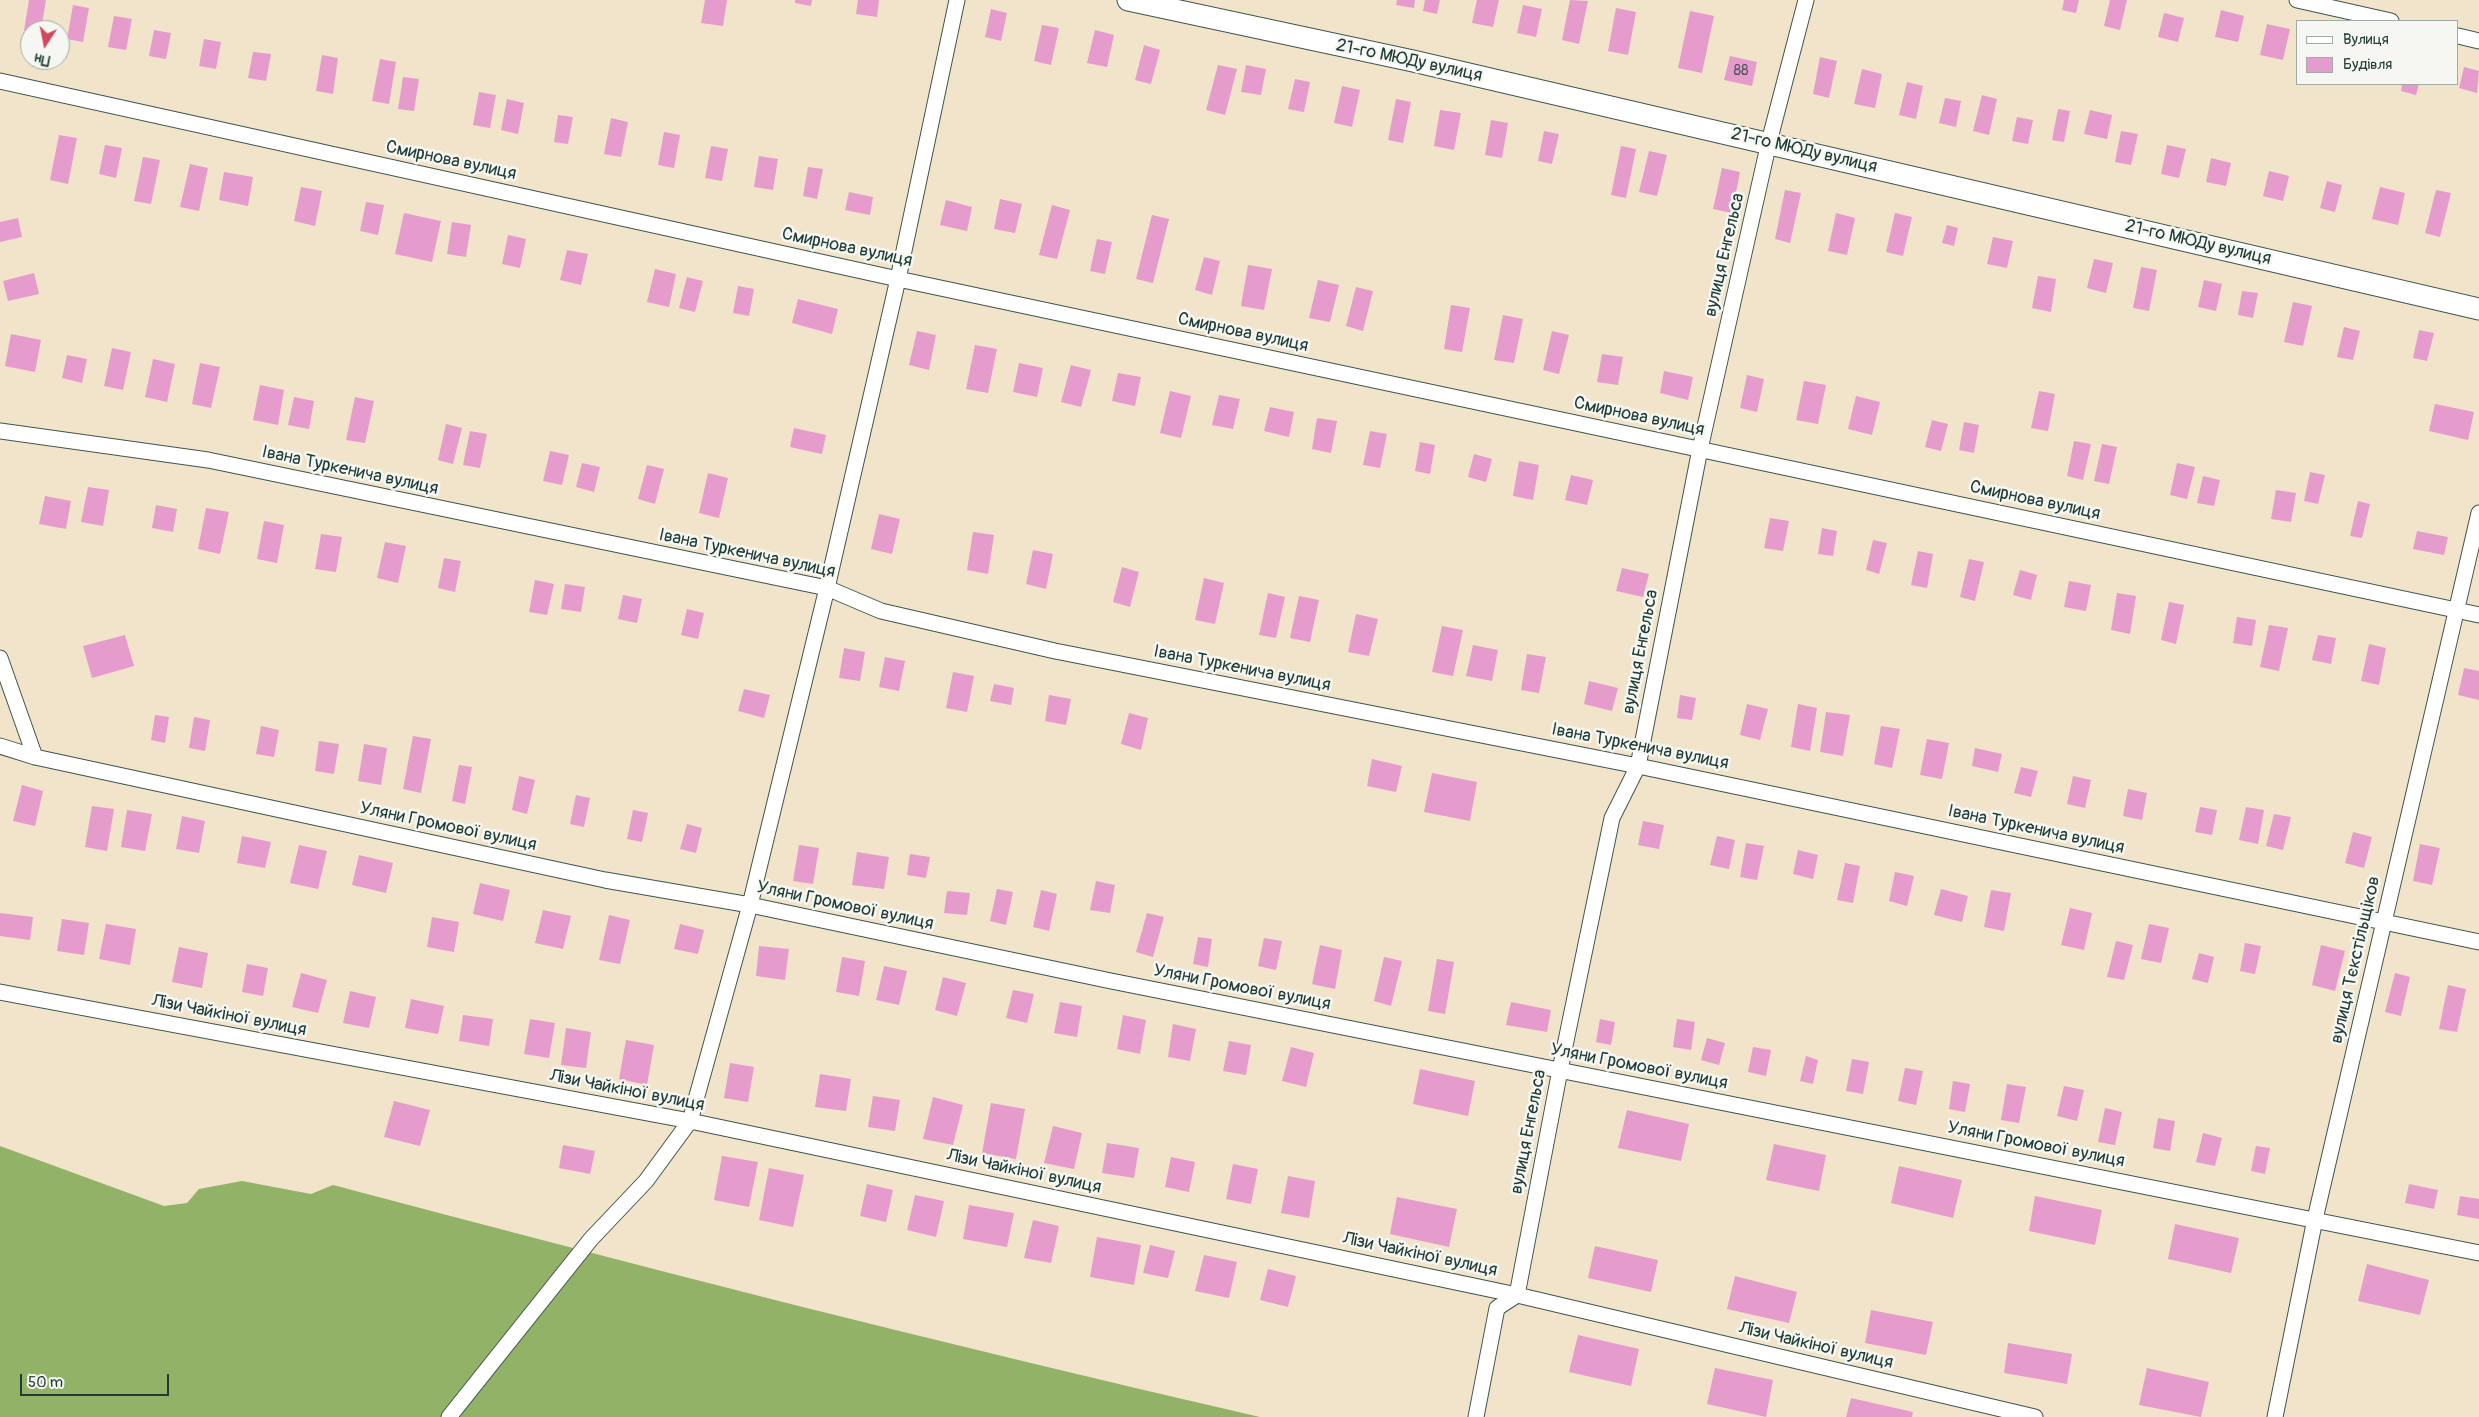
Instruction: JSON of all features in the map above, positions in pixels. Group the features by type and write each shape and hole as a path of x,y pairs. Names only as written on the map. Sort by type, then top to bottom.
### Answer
{"street":[{"path":"449,1417 591,1239 646,1181 690,1121 750,905 827,588 898,279 957,0"},
{"name":"21-го МЮДу вулиця","path":"1128,0 1413,60 2479,309"},
{"name":"вулиця Енгельса","path":"1517,1295 1560,1070 1612,818 1638,766 1700,449 1769,142 1806,0"},
{"path":"2297,0 2387,20"},
{"path":"2459,36 2479,41"},
{"name":"Смирнова вулиця","path":"0,81 898,279 2479,615"},
{"name":"Івана Туркенича вулиця","path":"0,431 208,460 827,588 881,611 1055,651 1638,766 2479,942"},
{"name":"вулиця Тєкстільщіков","path":"2275,1417 2315,1219 2479,513"},
{"path":"0,658 35,757"},
{"name":"Уляни Громової вулиця","path":"0,746 35,757 605,880 750,905 1111,982 2315,1219 2479,1254"},
{"name":"Лізи Чайкіної вулиця","path":"0,992 690,1121 1517,1295 2035,1417"},
{"path":"1476,1417 1497,1308 1517,1295"}],"green space":[{"path":"0,1146 164,1206 187,1203 199,1189 242,1181 311,1194 333,1185 796,1305 1260,1417 0,1417"}],"building":[{"path":"29,0 46,0 43,20 26,20"},
{"path":"705,0 727,0 723,26 701,23"},
{"path":"795,0 812,0 811,6 795,3"},
{"path":"858,0 879,0 877,17 856,14"},
{"path":"1397,0 1415,0 1414,8 1396,5"},
{"path":"1425,0 1440,0 1437,14 1423,11"},
{"path":"1477,0 1499,0 1493,27 1472,23"},
{"path":"1570,0 1588,1 1579,44 1562,40"},
{"path":"2064,0 2079,0 2076,13 2062,10"},
{"path":"2110,0 2127,0 2120,30 2104,26"},
{"path":"73,5 89,8 83,42 70,40 70,22"},
{"path":"1523,5 1542,9 1536,37 1517,33"},
{"path":"1616,8 1636,12 1628,55 1608,51"},
{"path":"991,9 1007,13 1001,41 985,37"},
{"path":"2221,10 2244,16 2238,42 2215,37"},
{"path":"1690,11 1714,16 1702,73 1678,68"},
{"path":"2164,13 2184,18 2178,42 2158,37"},
{"path":"114,16 132,19 126,50 108,47"},
{"path":"2267,24 2290,29 2283,60 2260,55"},
{"path":"1042,25 1059,28 1051,65 1034,61"},
{"path":"154,30 171,33 166,59 149,56"},
{"path":"1095,30 1114,35 1107,67 1087,63"},
{"path":"204,39 221,42 216,69 199,66"},
{"path":"1144,45 1160,50 1151,84 1135,80"},
{"path":"253,52 271,54 266,81 248,78"},
{"path":"322,55 338,58 333,94 316,91"},
{"path":"1730,56 1757,62 1752,86 1724,80"},
{"path":"1820,57 1837,61 1829,98 1813,94"},
{"path":"380,59 396,62 389,104 372,101"},
{"path":"1218,65 1237,69 1225,115 1206,110"},
{"path":"1246,65 1266,69 1261,95 1241,92"},
{"path":"2464,67 2479,71 2477,93 2459,88"},
{"path":"1862,69 1882,74 1875,108 1854,104"},
{"path":"403,77 419,79 414,111 398,109"},
{"path":"1295,79 1310,82 1304,112 1288,109"},
{"path":"1907,82 1923,86 1916,119 1899,115"},
{"path":"2402,85 2419,85 2416,95 2401,91"},
{"path":"1342,86 1360,90 1352,127 1334,123"},
{"path":"479,92 496,95 490,128 473,125"},
{"path":"1982,95 1997,99 1989,135 1973,131"},
{"path":"1945,98 1961,101 1956,127 1939,123"},
{"path":"507,99 524,103 518,134 501,130"},
{"path":"1396,99 1411,102 1403,143 1388,140"},
{"path":"2058,109 2070,111 2064,142 2052,140"},
{"path":"1440,110 1461,113 1454,150 1434,146"},
{"path":"2090,110 2112,115 2107,139 2084,134"},
{"path":"558,115 573,117 568,144 554,142"},
{"path":"2017,117 2033,120 2028,144 2012,141"},
{"path":"611,118 628,122 621,157 604,154"},
{"path":"1491,120 1508,123 1502,158 1485,155"},
{"path":"1544,131 1559,134 1552,164 1538,161"},
{"path":"2121,131 2138,134 2131,165 2115,162"},
{"path":"664,132 680,135 674,168 658,165"},
{"path":"59,135 77,138 68,184 50,180"},
{"path":"105,145 122,148 116,178 99,174"},
{"path":"2167,145 2186,149 2179,178 2161,174"},
{"path":"711,146 728,149 722,181 705,178"},
{"path":"1621,146 1636,149 1626,198 1611,195"},
{"path":"1649,151 1667,155 1657,196 1639,192"},
{"path":"759,156 778,159 773,190 754,187"},
{"path":"143,157 160,160 151,204 134,201"},
{"path":"2211,158 2231,163 2226,186 2206,182"},
{"path":"190,164 208,168 199,211 180,207"},
{"path":"808,167 823,169 817,199 803,196"},
{"path":"1722,168 1740,172 1732,213 1713,209"},
{"path":"2269,171 2289,176 2283,201 2263,196"},
{"path":"224,172 253,177 248,206 219,200"},
{"path":"2327,181 2342,185 2335,212 2320,208"},
{"path":"301,187 322,191 315,226 294,221"},
{"path":"2380,187 2405,193 2398,225 2372,219"},
{"path":"1785,190 1801,193 1790,243 1775,239"},
{"path":"2436,190 2451,193 2440,237 2425,233"},
{"path":"849,192 873,197 870,215 845,210"},
{"path":"1000,199 1022,204 1015,233 994,229"},
{"path":"946,200 972,207 967,231 940,225"},
{"path":"366,202 384,205 378,235 360,231"},
{"path":"1052,205 1070,210 1057,259 1039,255"},
{"path":"404,213 441,221 432,262 395,254"},
{"path":"1836,213 1855,218 1847,255 1828,251"},
{"path":"1895,213 1912,217 1903,256 1886,252"},
{"path":"1152,215 1169,219 1153,283 1136,279"},
{"path":"18,218 22,237 0,242 0,222"},
{"path":"452,222 471,225 466,257 447,254"},
{"path":"1947,225 1958,228 1954,246 1942,243"},
{"path":"508,235 526,239 520,268 502,264"},
{"path":"1993,237 2013,241 2007,268 1987,264"},
{"path":"1097,239 1112,242 1105,274 1090,271"},
{"path":"567,250 588,254 581,285 560,280"},
{"path":"1204,257 1220,261 1212,295 1195,290"},
{"path":"2094,259 2113,263 2106,293 2087,288"},
{"path":"1248,265 1272,269 1264,310 1241,306"},
{"path":"2141,267 2157,270 2149,311 2133,308"},
{"path":"655,269 676,274 669,307 647,302"},
{"path":"34,273 39,294 8,301 3,281"},
{"path":"2038,276 2056,279 2051,312 2032,308"},
{"path":"687,277 703,281 695,312 679,308"},
{"path":"1318,280 1339,285 1330,322 1309,318"},
{"path":"2204,280 2222,284 2216,311 2198,307"},
{"path":"738,286 754,289 749,316 733,313"},
{"path":"1356,287 1373,291 1363,331 1346,326"},
{"path":"2242,291 2258,293 2253,318 2238,315"},
{"path":"798,299 838,309 832,334 792,323"},
{"path":"2293,302 2312,306 2303,346 2284,342"},
{"path":"1451,305 1470,308 1462,352 1444,349"},
{"path":"1503,315 1523,319 1514,363 1494,360"},
{"path":"2344,327 2360,331 2353,360 2337,357"},
{"path":"2419,330 2434,333 2427,361 2413,358"},
{"path":"917,331 936,335 929,370 909,365"},
{"path":"1552,331 1569,335 1559,374 1543,370"},
{"path":"11,334 41,340 35,372 5,366"},
{"path":"975,345 997,349 988,393 966,389"},
{"path":"112,348 131,352 123,390 104,386"},
{"path":"1602,354 1623,357 1618,385 1597,382"},
{"path":"67,355 87,359 82,383 62,378"},
{"path":"153,359 175,364 167,402 145,397"},
{"path":"200,363 220,367 211,408 192,404"},
{"path":"1019,363 1043,368 1037,397 1013,392"},
{"path":"1071,365 1091,370 1081,407 1061,402"},
{"path":"1664,371 1693,377 1688,400 1660,393"},
{"path":"1118,373 1141,377 1135,406 1112,401"},
{"path":"1747,375 1764,379 1757,412 1740,408"},
{"path":"1804,381 1826,385 1818,424 1796,420"},
{"path":"260,385 284,390 278,425 253,420"},
{"path":"1170,391 1191,396 1181,438 1160,433"},
{"path":"2039,391 2055,394 2048,431 2031,428"},
{"path":"1219,395 1240,399 1233,429 1212,425"},
{"path":"1856,396 1880,402 1872,435 1848,429"},
{"path":"294,397 314,401 309,429 288,425"},
{"path":"355,397 374,401 365,443 346,440"},
{"path":"2435,404 2474,412 2468,440 2429,431"},
{"path":"1270,407 1294,412 1289,437 1264,431"},
{"path":"1317,418 1337,421 1331,453 1312,449"},
{"path":"1932,420 1948,424 1941,451 1925,447"},
{"path":"1964,422 1979,425 1974,453 1959,450"},
{"path":"446,424 462,428 453,464 438,460"},
{"path":"794,428 826,435 822,454 790,447"},
{"path":"470,431 487,434 480,468 463,465"},
{"path":"1370,431 1387,434 1380,468 1363,465"},
{"path":"2074,441 2091,444 2083,480 2067,476"},
{"path":"1420,442 1435,445 1430,474 1415,471"},
{"path":"2102,444 2117,447 2109,484 2094,481"},
{"path":"550,451 569,455 562,485 543,481"},
{"path":"1474,454 1492,459 1486,482 1468,477"},
{"path":"1519,461 1539,465 1533,500 1513,496"},
{"path":"582,463 600,467 594,492 576,487"},
{"path":"2177,463 2195,467 2187,499 2170,495"},
{"path":"647,465 664,469 655,504 638,499"},
{"path":"2310,472 2325,475 2318,504 2304,501"},
{"path":"708,473 728,478 719,518 699,513"},
{"path":"1571,475 1593,480 1587,505 1565,500"},
{"path":"2203,476 2220,480 2214,506 2197,503"},
{"path":"88,487 109,490 103,526 81,522"},
{"path":"2276,490 2296,493 2291,522 2271,519"},
{"path":"45,496 71,501 66,529 39,524"},
{"path":"2358,501 2370,504 2362,538 2350,536"},
{"path":"156,505 177,509 173,532 152,528"},
{"path":"206,508 229,512 220,554 198,549"},
{"path":"879,514 900,519 892,554 871,549"},
{"path":"1770,518 1789,521 1783,551 1764,548"},
{"path":"264,521 284,525 277,563 257,559"},
{"path":"1822,528 1837,531 1833,556 1818,554"},
{"path":"2417,531 2448,537 2444,555 2413,549"},
{"path":"973,532 994,535 988,574 967,570"},
{"path":"321,534 342,537 336,572 315,569"},
{"path":"1873,540 1887,543 1879,574 1866,570"},
{"path":"385,542 406,546 398,583 377,578"},
{"path":"1033,550 1053,554 1046,589 1026,584"},
{"path":"1918,551 1933,554 1927,588 1911,585"},
{"path":"444,558 461,561 455,592 438,588"},
{"path":"1969,559 1984,562 1975,601 1960,597"},
{"path":"1122,567 1139,572 1130,607 1113,602"},
{"path":"1622,568 1649,574 1643,597 1616,591"},
{"path":"2020,570 2037,575 2031,600 2013,595"},
{"path":"1204,578 1224,583 1215,624 1195,620"},
{"path":"535,580 554,584 547,615 529,612"},
{"path":"2069,581 2091,585 2086,611 2064,607"},
{"path":"565,584 585,587 581,612 561,609"},
{"path":"1268,593 1285,597 1276,638 1259,635"},
{"path":"2117,593 2136,596 2130,634 2111,630"},
{"path":"623,595 642,599 637,623 618,619"},
{"path":"1299,596 1319,600 1310,642 1290,638"},
{"path":"2169,602 2184,605 2176,644 2161,640"},
{"path":"687,609 704,613 698,639 681,635"},
{"path":"1356,614 1378,619 1369,656 1348,652"},
{"path":"2237,617 2256,620 2252,646 2233,643"},
{"path":"2269,625 2288,628 2279,671 2260,667"},
{"path":"1442,626 1463,630 1453,676 1432,672"},
{"path":"125,635 134,666 92,678 83,646"},
{"path":"2318,635 2336,638 2331,664 2312,660"},
{"path":"2369,644 2386,648 2379,685 2361,681"},
{"path":"1473,645 1498,650 1492,681 1466,676"},
{"path":"844,648 865,652 860,681 839,678"},
{"path":"1527,654 1546,657 1539,693 1521,690"},
{"path":"885,657 905,661 899,691 879,687"},
{"path":"2464,668 2479,671 2479,700 2458,695"},
{"path":"953,672 974,676 967,712 946,708"},
{"path":"1589,681 1618,688 1612,711 1584,704"},
{"path":"994,684 1014,688 1011,705 990,701"},
{"path":"744,689 770,695 764,718 738,711"},
{"path":"1049,695 1071,699 1066,725 1045,721"},
{"path":"1680,695 1696,698 1692,720 1677,718"},
{"path":"1747,704 1768,709 1760,740 1740,735"},
{"path":"1798,704 1817,708 1810,751 1791,747"},
{"path":"1826,712 1850,715 1843,756 1820,752"},
{"path":"1129,713 1148,718 1141,750 1121,744"},
{"path":"155,715 169,717 165,743 151,740"},
{"path":"194,717 210,720 205,751 189,748"},
{"path":"261,726 279,730 274,757 256,754"},
{"path":"1881,726 1900,729 1892,768 1874,764"},
{"path":"413,736 431,739 421,793 403,789"},
{"path":"1927,739 1949,743 1942,779 1920,775"},
{"path":"319,741 339,744 334,774 315,771"},
{"path":"364,744 387,748 381,785 358,781"},
{"path":"1975,748 2002,754 1998,772 1972,766"},
{"path":"1372,759 1402,766 1396,792 1367,786"},
{"path":"459,765 472,767 465,804 452,801"},
{"path":"2021,767 2038,771 2031,797 2014,793"},
{"path":"1432,773 1477,782 1470,821 1424,812"},
{"path":"519,776 535,780 527,814 512,810"},
{"path":"2073,776 2091,780 2085,808 2067,804"},
{"path":"22,785 43,791 35,826 13,821"},
{"path":"2128,789 2147,793 2142,820 2123,816"},
{"path":"576,795 590,798 584,827 570,824"},
{"path":"92,806 114,809 107,851 85,847"},
{"path":"2200,807 2217,810 2212,835 2195,832"},
{"path":"2246,807 2264,810 2258,844 2239,840"},
{"path":"127,810 152,814 145,851 121,847"},
{"path":"633,810 648,813 642,842 627,839"},
{"path":"2274,814 2291,817 2283,850 2266,846"},
{"path":"182,816 205,821 199,853 176,849"},
{"path":"1643,821 1664,825 1659,849 1638,845"},
{"path":"687,824 702,828 696,853 680,849"},
{"path":"2353,832 2372,837 2364,868 2345,863"},
{"path":"242,836 271,842 265,868 237,863"},
{"path":"1717,836 1735,840 1729,869 1710,865"},
{"path":"1746,843 1764,846 1757,880 1740,877"},
{"path":"2420,844 2440,848 2432,885 2413,881"},
{"path":"299,845 327,851 318,889 290,883"},
{"path":"799,845 819,848 813,884 793,881"},
{"path":"1798,850 1818,855 1813,879 1793,874"},
{"path":"857,852 889,857 884,889 852,885"},
{"path":"910,854 930,857 926,878 907,875"},
{"path":"359,855 393,863 386,893 352,885"},
{"path":"1845,863 1860,866 1853,903 1837,900"},
{"path":"1895,872 1914,876 1907,906 1889,901"},
{"path":"1096,881 1115,885 1110,913 1090,910"},
{"path":"480,883 510,890 503,921 473,914"},
{"path":"997,889 1013,892 1006,925 990,921"},
{"path":"1941,889 1968,896 1962,922 1934,915"},
{"path":"1041,890 1057,894 1049,931 1033,927"},
{"path":"1991,890 2011,893 2004,931 1984,927"},
{"path":"947,891 970,893 967,915 944,913"},
{"path":"2070,908 2092,913 2084,950 2061,945"},
{"path":"543,910 571,916 563,949 535,943"},
{"path":"0,913 33,917 30,940 0,936"},
{"path":"1147,913 1164,917 1153,957 1136,952"},
{"path":"609,915 630,920 620,964 599,960"},
{"path":"432,917 459,922 454,952 427,947"},
{"path":"62,919 89,923 84,955 57,951"},
{"path":"106,924 136,929 130,965 99,959"},
{"path":"680,924 704,930 698,954 674,949"},
{"path":"2149,924 2169,928 2161,963 2141,959"},
{"path":"1198,937 1212,939 1208,967 1193,964"},
{"path":"1264,938 1282,941 1276,970 1258,966"},
{"path":"2116,941 2133,945 2124,980 2107,977"},
{"path":"2245,943 2261,946 2255,974 2240,971"},
{"path":"1320,945 1342,950 1335,989 1312,984"},
{"path":"2321,945 2345,951 2335,991 2312,985"},
{"path":"759,946 789,949 785,980 756,976"},
{"path":"179,947 208,953 202,988 172,982"},
{"path":"2199,953 2214,957 2208,983 2192,979"},
{"path":"842,957 865,961 859,996 836,992"},
{"path":"1384,957 1402,961 1391,1006 1374,1001"},
{"path":"1437,959 1454,962 1445,1014 1428,1011"},
{"path":"247,964 268,968 263,996 242,992"},
{"path":"884,966 907,971 899,1005 876,1000"},
{"path":"301,973 327,980 318,1013 292,1007"},
{"path":"2395,973 2410,977 2401,1016 2385,1012"},
{"path":"943,977 966,983 957,1016 935,1010"},
{"path":"2448,985 2466,989 2457,1032 2439,1029"},
{"path":"1013,990 1034,994 1027,1023 1006,1018"},
{"path":"350,991 376,997 369,1028 343,1023"},
{"path":"411,999 444,1006 438,1034 405,1028"},
{"path":"1060,1002 1082,1006 1077,1037 1054,1033"},
{"path":"1511,1002 1551,1010 1547,1032 1506,1025"},
{"path":"463,1015 493,1019 489,1046 459,1041"},
{"path":"1123,1015 1146,1020 1140,1054 1117,1049"},
{"path":"530,1019 555,1023 549,1058 524,1054"},
{"path":"1600,1019 1615,1022 1611,1045 1596,1042"},
{"path":"1677,1019 1695,1022 1691,1050 1673,1047"},
{"path":"1173,1024 1196,1029 1190,1061 1168,1057"},
{"path":"566,1028 591,1032 586,1068 561,1065"},
{"path":"1707,1038 1725,1043 1719,1065 1701,1060"},
{"path":"626,1040 654,1045 647,1085 619,1079"},
{"path":"1229,1041 1251,1045 1246,1075 1223,1071"},
{"path":"1291,1047 1314,1053 1306,1087 1282,1081"},
{"path":"1753,1047 1771,1050 1766,1076 1748,1072"},
{"path":"1806,1056 1818,1060 1813,1084 1800,1081"},
{"path":"1852,1059 1869,1062 1863,1094 1846,1091"},
{"path":"730,1063 754,1067 748,1102 724,1098"},
{"path":"1905,1068 1923,1071 1916,1105 1898,1101"},
{"path":"1420,1069 1475,1081 1468,1116 1413,1104"},
{"path":"820,1074 851,1079 846,1111 815,1107"},
{"path":"1953,1081 1970,1084 1965,1112 1949,1109"},
{"path":"2007,1084 2026,1087 2019,1123 2001,1120"},
{"path":"2064,1086 2084,1090 2077,1121 2057,1116"},
{"path":"873,1096 900,1100 895,1131 868,1127"},
{"path":"933,1097 963,1105 953,1145 923,1139"},
{"path":"394,1101 430,1110 420,1146 384,1137"},
{"path":"991,1103 1025,1109 1016,1159 982,1153"},
{"path":"2105,1108 2122,1112 2115,1145 2098,1142"},
{"path":"1627,1110 1689,1124 1681,1161 1618,1148"},
{"path":"2158,1118 2175,1121 2170,1151 2153,1148"},
{"path":"1053,1126 1082,1133 1074,1169 1044,1163"},
{"path":"2203,1133 2222,1138 2215,1166 2196,1162"},
{"path":"1107,1143 1139,1148 1134,1178 1102,1173"},
{"path":"1774,1144 1826,1155 1819,1191 1766,1180"},
{"path":"563,1145 595,1151 590,1174 559,1168"},
{"path":"2256,1146 2270,1148 2265,1174 2251,1171"},
{"path":"722,1156 758,1162 749,1207 714,1200"},
{"path":"1171,1157 1195,1162 1189,1192 1165,1187"},
{"path":"1233,1164 1258,1169 1251,1204 1226,1199"},
{"path":"1899,1166 1962,1180 1953,1218 1891,1203"},
{"path":"769,1168 804,1175 793,1227 759,1220"},
{"path":"1288,1176 1315,1181 1309,1218 1281,1213"},
{"path":"867,1184 893,1190 886,1222 860,1216"},
{"path":"2409,1184 2438,1190 2434,1209 2405,1203"},
{"path":"915,1195 944,1201 936,1237 907,1230"},
{"path":"2035,1196 2102,1210 2095,1245 2029,1231"},
{"path":"2460,1196 2479,1199 2479,1219 2457,1215"},
{"path":"1397,1197 1457,1209 1449,1247 1390,1234"},
{"path":"969,1205 1014,1213 1007,1247 963,1239"},
{"path":"1033,1220 1059,1226 1051,1263 1024,1258"},
{"path":"2175,1224 2239,1238 2231,1273 2168,1259"},
{"path":"1097,1237 1141,1245 1134,1285 1090,1277"},
{"path":"1150,1245 1175,1251 1168,1278 1143,1273"},
{"path":"1595,1246 1658,1260 1651,1292 1588,1278"},
{"path":"1204,1255 1237,1262 1229,1298 1195,1291"},
{"path":"2367,1264 2429,1280 2420,1315 2358,1301"},
{"path":"1268,1269 1296,1276 1288,1307 1260,1300"},
{"path":"1735,1276 1797,1292 1789,1323 1727,1309"},
{"path":"1871,1310 1933,1322 1926,1355 1865,1343"},
{"path":"1578,1335 1639,1349 1631,1386 1569,1372"},
{"path":"2008,1343 2072,1354 2067,1384 2004,1373"},
{"path":"1715,1368 1773,1380 1766,1417 1707,1404"},
{"path":"2147,1368 2209,1382 2201,1417 2139,1405"},
{"path":"1851,1398 1913,1412 1912,1417 1846,1417"}]}
